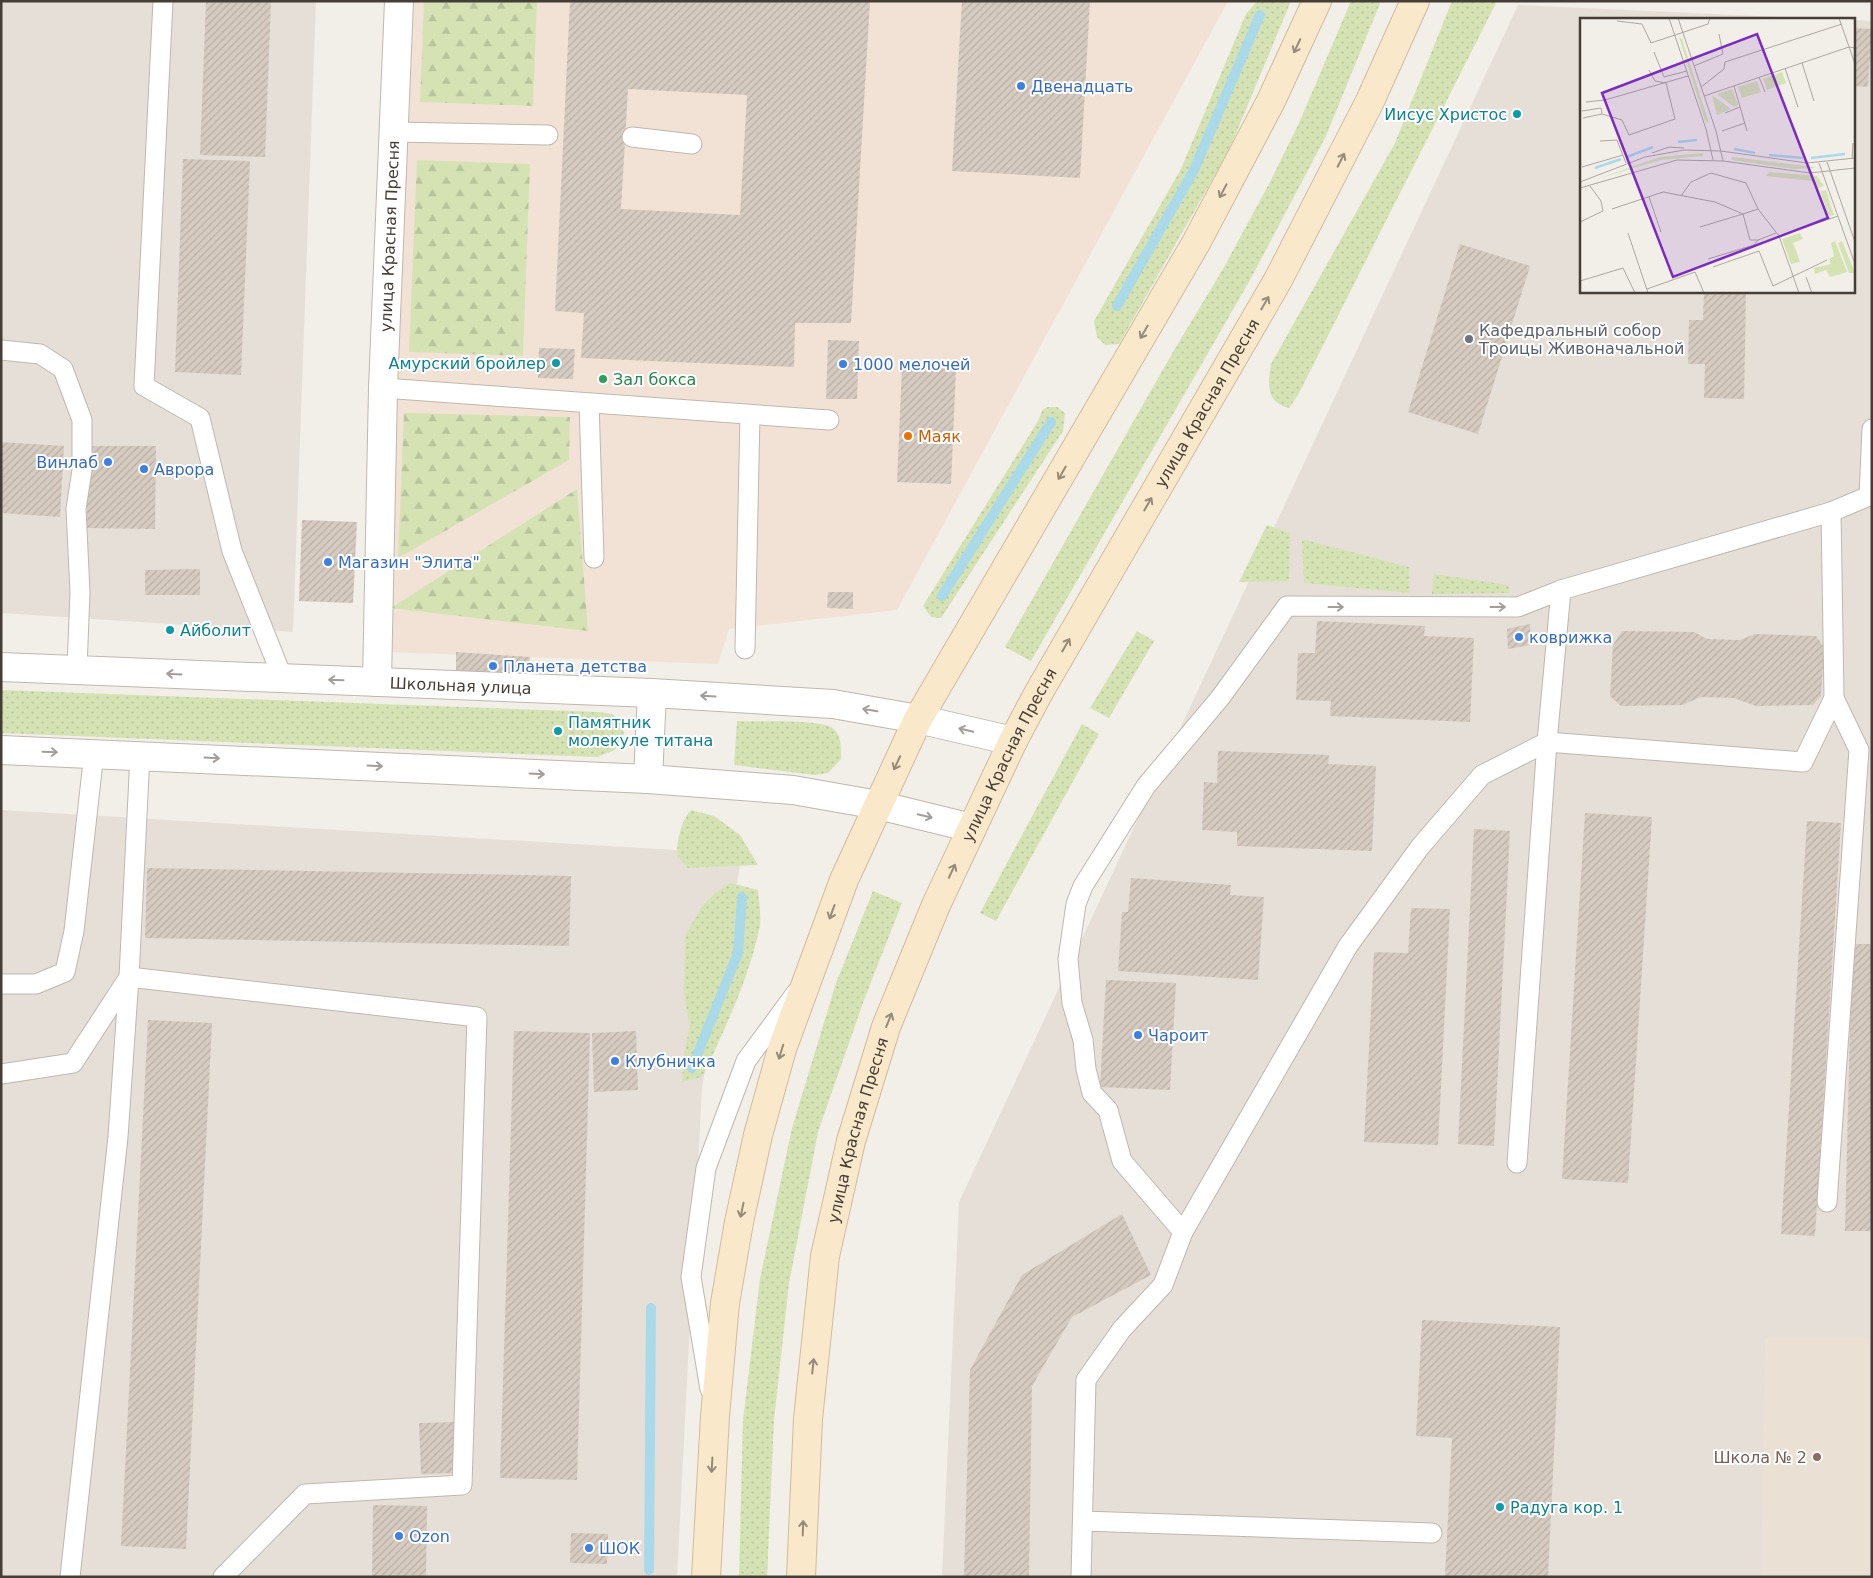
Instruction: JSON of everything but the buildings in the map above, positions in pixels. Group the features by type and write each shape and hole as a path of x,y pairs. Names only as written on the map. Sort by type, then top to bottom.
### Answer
{"street":[{"name":"улица Красная Пресня","path":"377,682 383,388 399,1"},
{"path":"706,1577 715,1416 725,1303 758,1135 782,1048 844,880 918,719 1196,243 1271,102 1317,1"},
{"name":"улица Красная Пресня","path":"801,1577 808,1419 825,1256 851,1141 886,1027 936,905 1013,741 1048,675 1278,280 1370,101 1415,1"},
{"name":"Школьная улица","path":"1,667 652,693 833,704 918,719 1013,741"},
{"path":"648,779 652,693"},
{"path":"1,750 648,779 793,790 878,805 972,828"}],"lane":[{"path":"163,1 144,386 200,418 232,551 283,678"},
{"path":"394,132 548,135"},
{"path":"632,137 692,144"},
{"path":"1,350 40,354 63,369 82,420 82,470 76,509 80,592 78,669"},
{"path":"383,388 829,420"},
{"path":"589,403 594,558"},
{"path":"745,649 750,415"},
{"path":"1183,1232 1122,1161 1108,1110 1092,1093 1086,1069 1083,1040 1072,1003 1068,959 1076,904 1083,886 1146,786 1220,698 1287,606 1518,607 1561,590 1830,512 1870,497 1872,429"},
{"path":"1827,1202 1859,750 1834,698 1830,512"},
{"path":"1517,1163 1547,742 1561,590"},
{"path":"1081,1577 1086,1380 1122,1329 1163,1285 1183,1232 1348,946 1420,847 1482,775 1547,742 1803,762 1834,698"},
{"path":"1,984 36,984 65,972 74,931 94,754"},
{"path":"70,1577 118,1137 129,977 140,755"},
{"path":"715,1416 691,1278 706,1168 746,1060 810,974"},
{"path":"1,1074 73,1063 129,977"},
{"path":"129,977 477,1017 462,1485 305,1494 223,1577"},
{"path":"1083,1521 1432,1533"}],"shaded area":[{"path":"1,1 316,1 293,632 1,613"},
{"path":"407,1 1228,1 897,610 729,629 718,664 386,652"},
{"path":"1518,5 1802,18 1580,18 1580,292 1856,292 1856,20 1872,21 1872,1577 942,1577 959,1202"},
{"path":"1,810 742,854 702,1088 677,1577 1,1577"},
{"name":"Школа № 2","path":"1765,1337 1872,1337 1872,1577 1761,1577"}],"green space":[{"path":"424,1 537,1 533,106 420,102"},
{"path":"1257,1 1291,1 1229,150 1119,344 1105,345 1097,337 1094,321 1181,169 1246,14"},
{"path":"1351,1 1381,1 1326,136 1250,280 1031,661 1005,647 1173,352 1223,269 1269,184 1299,123"},
{"path":"1452,1 1497,1 1298,395 1289,408 1281,405 1272,397 1270,391 1271,364 1395,143"},
{"path":"417,160 530,164 523,356 409,352"},
{"path":"1057,407 1065,413 1063,431 941,618 931,617 923,606 1038,421 1043,409"},
{"path":"404,413 570,417 569,460 398,558"},
{"path":"577,489 588,631 391,608"},
{"path":"1267,525 1290,533 1289,581 1239,582"},
{"path":"1302,539 1409,567 1409,593 1304,583"},
{"path":"1434,574 1509,585 1509,593 1432,594"},
{"path":"1137,631 1154,641 1109,718 1090,708"},
{"path":"1,690 598,712 612,714 621,721 624,734 615,750 597,757 1,733"},
{"path":"737,721 823,724 831,727 837,733 841,745 841,759 828,773 815,775 734,765"},
{"path":"1082,724 1099,734 996,921 980,913"},
{"path":"691,810 714,816 740,835 758,865 688,868 677,856 677,850 682,826"},
{"path":"730,883 758,890 760,925 756,943 736,1002 702,1077 682,1082 684,1054 690,1026 684,995 685,936 702,906 715,893"},
{"path":"873,891 902,903 864,1000 818,1132 789,1283 774,1420 767,1577 739,1577 743,1420 760,1279 792,1128 836,983"}],"waterway":[{"path":"1117,306 1194,170 1260,15"},
{"path":"942,596 1051,422"},
{"path":"692,1068 738,953 742,897"},
{"path":"649,1570 651,1308"}],"place":[{"name":"Двенадцать","path":"1021,86"},
{"name":"Иисус Христос","path":"1517,114"},
{"name":"Кафедральный собор Троицы Живоначальной","path":"1469,339"},
{"name":"Амурский бройлер","path":"556,363"},
{"name":"1000 мелочей","path":"843,364"},
{"name":"Зал бокса","path":"603,379"},
{"name":"Маяк","path":"908,436"},
{"name":"Винлаб","path":"108,462"},
{"name":"Аврора","path":"144,469"},
{"name":"Магазин \"Элита\"","path":"328,562"},
{"name":"Айболит","path":"170,630"},
{"name":"коврижка","path":"1519,637"},
{"name":"Планета детства","path":"493,666"},
{"name":"Памятник молекуле титана","path":"558,731"},
{"name":"Чароит","path":"1138,1035"},
{"name":"Клубничка","path":"615,1061"},
{"name":"Школа № 2","path":"1817,1457"},
{"name":"Радуга кор. 1","path":"1500,1507"},
{"name":"Ozon","path":"399,1536"},
{"name":"ШОК","path":"589,1548"}]}
